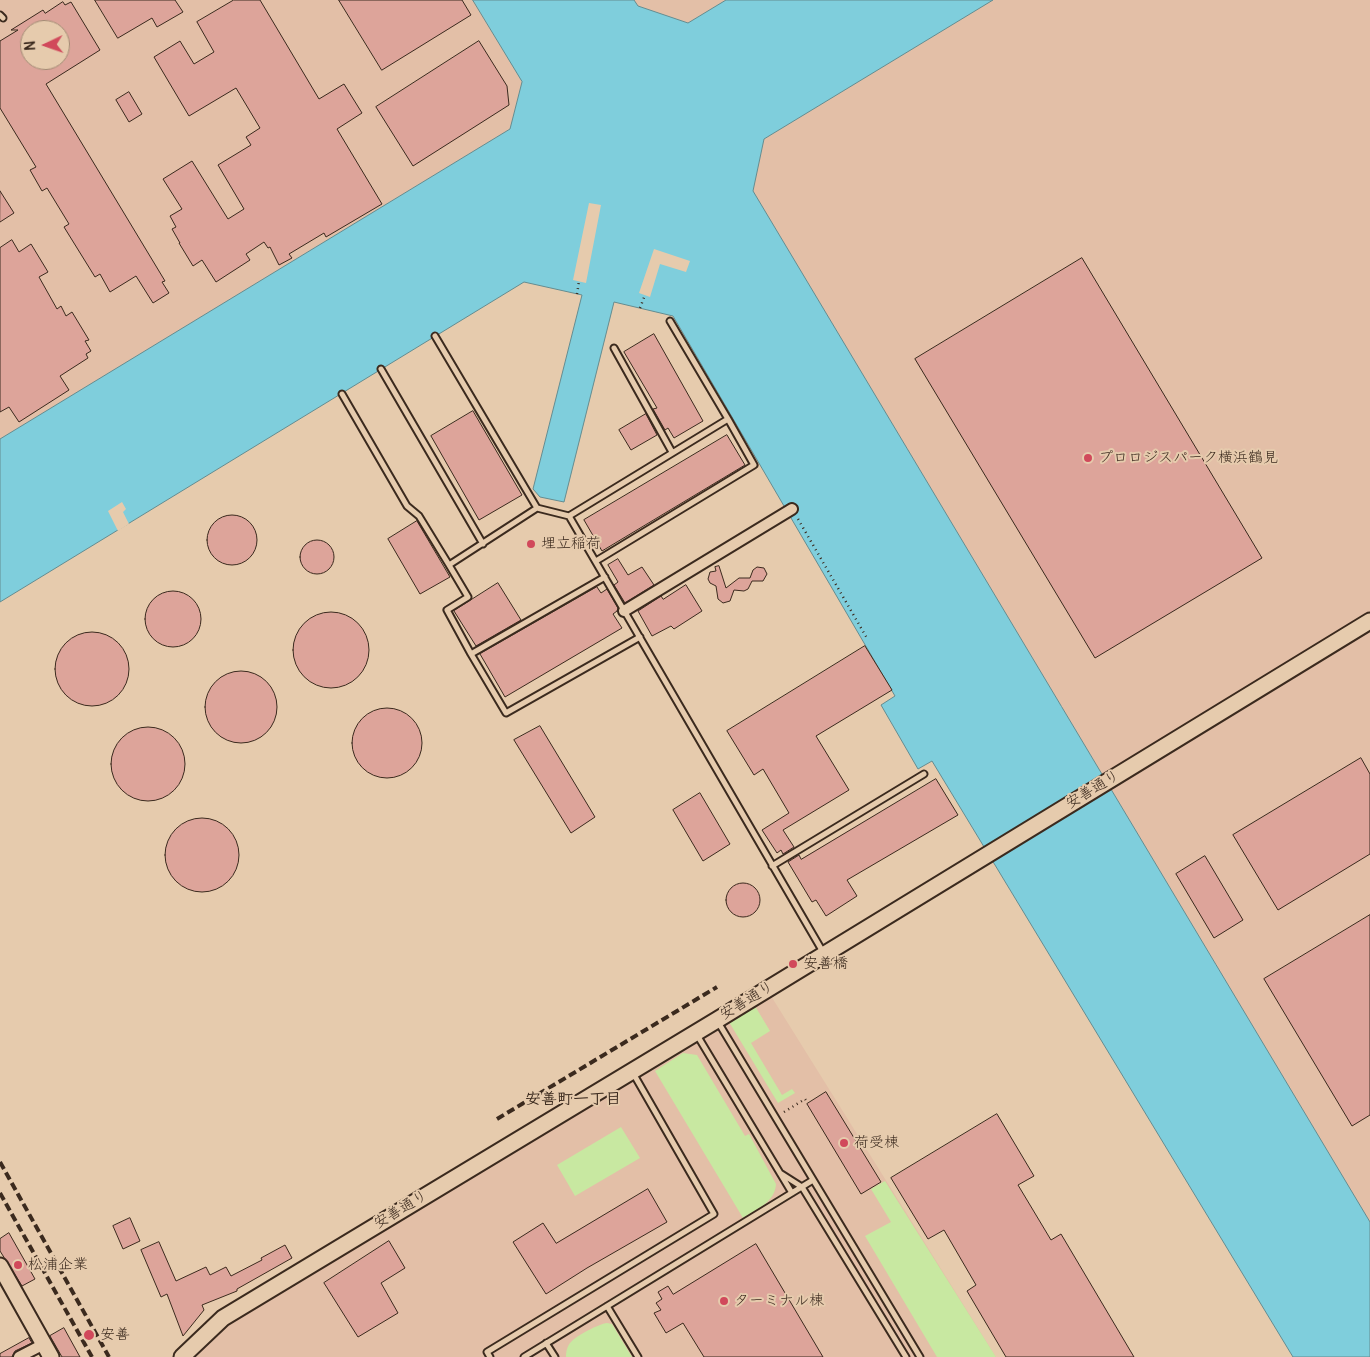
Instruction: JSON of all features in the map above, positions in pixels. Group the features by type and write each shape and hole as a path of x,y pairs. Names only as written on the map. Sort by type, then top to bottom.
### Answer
{"street":[{"path":"624,611 792,509"},
{"name":"安善通り","path":"182,1357 223,1318 717,1020 1370,621"},
{"path":"0,1266 48,1350 19,1357"}],"lane":[{"path":"596,561 754,465 670,321"},
{"path":"435,336 537,508 569,516 825,954"},
{"path":"614,348 672,452"},
{"path":"381,369 483,544"},
{"path":"342,394 407,506 419,516 468,597 447,610 506,713 640,638"},
{"path":"569,516 728,419"},
{"path":"449,565 537,508"},
{"path":"472,654 605,577"},
{"path":"772,866 924,774"},
{"path":"717,1020 920,1357"},
{"path":"695,1033 792,1193"},
{"path":"490,1357 487,1352 714,1214 632,1070"},
{"path":"780,1173 802,1188 906,1357"},
{"path":"524,1357 813,1180"},
{"path":"607,1306 638,1357"},
{"path":"546,1343 555,1357"}],"path":[{"path":"577,294 579,281"},
{"path":"640,308 645,295"},
{"path":"792,509 868,640"},
{"path":"784,1112 805,1099 808,1104"}],"shaded area":[{"path":"0,0 473,0 522,82 510,129 0,439"},
{"path":"634,0 726,0 688,23 638,6"},
{"path":"993,0 1370,0 1370,1222 753,191 764,139"},
{"path":"771,996 996,1357 195,1357 232,1321"}],"green space":[{"path":"755,1006 770,1031 751,1043 782,1095 792,1089 795,1093 778,1103 729,1022"},
{"path":"683,1053 697,1055 745,1136 749,1134 776,1184 769,1200 743,1218 655,1071"},
{"path":"621,1127 640,1158 575,1196 557,1165"},
{"path":"885,1181 996,1357 937,1357 865,1236 891,1222 871,1189"},
{"path":"607,1323 612,1324 632,1357 566,1357 568,1347 574,1339 588,1330"}],"water":[{"path":"473,0 634,0 638,6 688,23 726,0 993,0 764,139 753,191 1370,1222 1370,1357 1293,1357 932,761 918,769 881,705 895,696 673,316 614,302 564,502 540,497 533,489 582,295 524,282 0,602 0,439 510,129 522,82"}],"pier":[{"path":"589,203 601,205 586,283 573,280"},
{"path":"654,249 690,261 686,272 660,264 650,297 639,293"},
{"path":"122,502 126,509 123,512 129,524 118,531 108,511"}],"building":[{"path":"95,0 175,0 183,12 157,27 152,18 118,38"},
{"path":"234,0 260,0 319,99 344,84 362,113 337,129 382,204 326,237 324,233 289,254 292,258 279,265 270,247 268,248 264,242 246,254 250,260 216,282 202,260 193,266 179,243 172,229 176,227 170,216 182,209 163,179 192,161 228,219 244,209 218,165 251,145 246,137 260,128 236,88 189,116 154,57 180,41 194,64 214,52 197,22"},
{"path":"339,0 462,0 471,15 382,70"},
{"path":"63,2 65,5 71,2 100,50 70,69 70,20 27,20 43,10 45,13"},
{"path":"20,24 20,70 68,70 46,84 165,281 162,282 169,293 153,303 136,276 110,292 100,274 95,277 64,227 69,224 47,188 42,191 30,170 36,167 0,108 0,41 18,30 11,30"},
{"path":"479,41 507,86 509,105 413,166 376,107"},
{"path":"129,92 142,114 129,122 116,100"},
{"path":"0,191 14,213 0,222"},
{"path":"12,240 19,252 31,244 48,272 39,277 57,309 61,306 66,316 72,312 89,340 85,341 91,351 86,354 88,358 60,376 69,390 19,422 9,407 0,412 0,248"},
{"name":"プロロジスパーク横浜鶴見","path":"1082,258 1262,558 1095,658 915,359"},
{"path":"654,334 703,421 674,438 668,428 665,430 653,409 657,408 624,352"},
{"path":"473,411 522,495 479,520 431,436"},
{"path":"646,414 657,435 631,450 619,430"},
{"path":"727,435 745,465 602,551 584,520"},
{"path":"232,515 241,517 252,526 257,540 255,549 246,560 232,565 223,563 212,554 207,540 209,531 218,520"},
{"path":"417,521 450,577 420,594 388,539"},
{"path":"317,540 329,545 334,557 329,569 317,574 305,569 300,557 305,545"},
{"path":"618,559 628,575 642,567 654,585 625,603 614,585 618,582 608,565"},
{"path":"719,566 726,588 739,578 750,578 753,570 757,567 764,568 767,574 763,581 752,581 748,589 744,591 734,590 730,601 723,603 718,599 716,586 710,583 708,579 710,572 716,571 715,567"},
{"path":"498,583 521,620 476,646 454,611"},
{"path":"686,585 702,611 674,629 671,626 652,636 638,611 661,596 663,599"},
{"path":"597,587 601,593 607,589 618,608 613,614 622,628 505,697 480,654"},
{"path":"173,591 184,593 193,599 199,608 201,619 199,630 193,639 184,645 173,647 162,645 153,639 147,630 145,619 147,608 153,599 162,593"},
{"path":"331,612 345,615 358,623 366,636 369,650 366,664 358,677 345,685 331,688 317,685 304,677 296,664 293,650 296,636 304,623 317,615"},
{"path":"85,632 99,632 113,638 123,648 129,662 129,676 123,690 113,700 99,706 85,706 71,700 61,690 55,676 55,662 61,648 71,638"},
{"path":"865,646 892,690 816,736 849,790 783,830 794,847 783,854 781,850 777,853 762,830 789,813 763,769 754,775 727,731"},
{"path":"241,671 261,677 271,687 277,707 271,727 261,737 241,743 221,737 211,727 205,707 211,687 221,677"},
{"path":"387,708 400,711 412,718 419,730 422,743 419,756 412,768 400,775 387,778 374,775 362,768 355,756 352,743 355,730 362,718 374,711"},
{"path":"540,726 595,817 571,833 514,740"},
{"path":"141,727 155,727 169,733 179,743 185,757 185,771 179,785 169,795 155,801 141,801 127,795 117,785 111,771 111,757 117,743 127,733"},
{"path":"1361,758 1370,774 1370,854 1278,910 1233,835"},
{"path":"936,779 958,815 847,880 857,896 826,916 816,900 812,902 788,862 799,855 801,859"},
{"path":"700,793 730,844 703,861 673,810"},
{"path":"202,818 223,824 233,834 239,855 233,876 223,886 202,892 181,886 171,876 165,855 171,834 181,824"},
{"path":"1205,856 1243,920 1214,938 1176,874"},
{"path":"743,883 755,888 760,900 755,912 743,917 731,912 726,900 731,888"},
{"path":"1370,915 1370,1115 1352,1126 1264,979"},
{"name":"荷受棟","path":"826,1092 881,1182 861,1194 807,1104"},
{"path":"997,1114 1034,1176 1018,1185 1051,1240 1061,1234 1134,1357 1006,1357 967,1291 976,1285 944,1230 928,1239 891,1178"},
{"path":"648,1189 667,1222 546,1294 513,1242 543,1223 556,1243"},
{"path":"130,1218 140,1241 123,1249 113,1226"},
{"name":"松浦企業","path":"9,1233 35,1279 22,1286 0,1251 0,1239"},
{"path":"389,1241 405,1268 381,1283 398,1313 358,1337 324,1283"},
{"path":"159,1242 176,1281 206,1267 210,1275 226,1267 231,1276 262,1260 261,1258 285,1245 292,1258 237,1289 237,1291 202,1305 204,1310 183,1336 167,1294 161,1297 141,1250"},
{"name":"ターミナル棟","path":"756,1244 823,1357 704,1357 683,1323 666,1333 654,1313 661,1310 656,1303 662,1299 658,1292 668,1286 673,1294"},
{"path":"64,1328 80,1357 62,1357 50,1336"},
{"path":"29,1338 32,1343 15,1351 12,1357 0,1357 0,1354"}],"railway":[{"path":"497,1119 717,987"},
{"path":"0,1162 109,1357"},
{"path":"0,1193 92,1357"}],"place":[{"name":"プロロジスパーク横浜鶴見","path":"1088,458"},
{"name":"埋立稲荷","path":"531,544"},
{"name":"安善橋","path":"793,964"},
{"name":"荷受棟","path":"844,1143"},
{"name":"松浦企業","path":"18,1265"},
{"name":"ターミナル棟","path":"724,1301"},
{"name":"安善","path":"89,1335"}],"district":[{"name":"安善町一丁目","path":"573,1100"}]}
